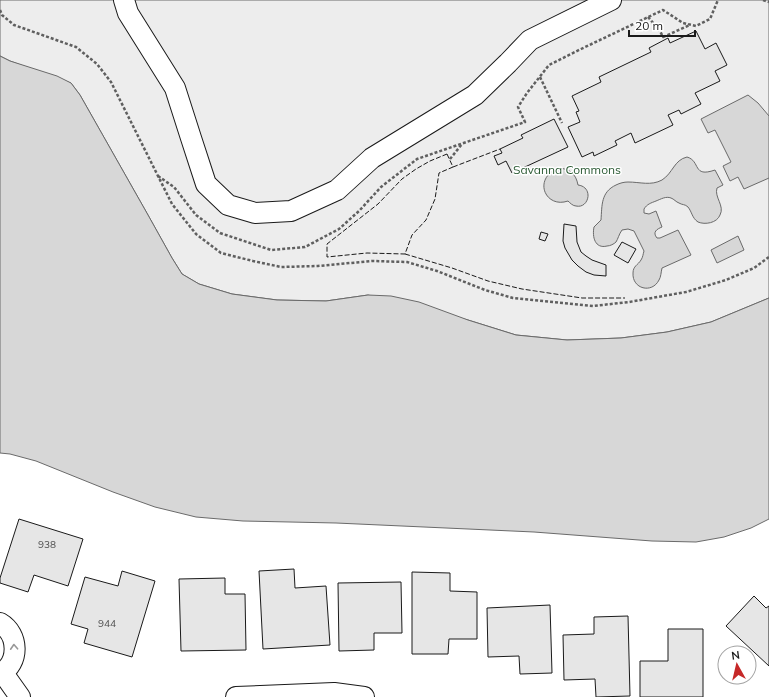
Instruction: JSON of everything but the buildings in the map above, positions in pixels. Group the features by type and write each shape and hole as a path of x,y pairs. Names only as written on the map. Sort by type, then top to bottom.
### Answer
{"street":[{"path":"124,0 128,13 175,88 206,184 228,205 255,213 291,211 337,190 372,158 475,95 530,40 611,0"},
{"path":"0,623 9,631 15,648 14,658 10,666 1,673 20,697"},
{"path":"236,697 334,693 364,697"}],"path":[{"path":"763,0 769,2"},
{"path":"0,10 2,15 14,25 76,47 97,64 110,82 172,204 196,234 221,253 253,262 281,267 318,266 372,261 407,262 437,271 485,290 513,298 592,306 629,302 686,292 733,277 754,268 769,257"},
{"path":"648,17 660,31 662,37 690,25"},
{"path":"540,77 562,123"},
{"path":"450,159 462,143"}],"shaded area":[{"name":"Savanna Commons","path":"0,0 769,0 769,298 711,322 667,332 621,338 567,340 516,335 468,320 368,295 326,301 277,300 232,294 199,284 182,274 80,95 71,83 0,56"},
{"path":"0,56 10,61 57,76 71,83 80,95 182,274 199,284 232,294 277,300 326,301 368,295 391,296 419,302 468,320 516,335 567,340 621,338 667,332 711,322 769,298 769,519 751,528 724,537 696,542 652,541 534,532 336,523 243,521 196,517 155,507 36,461 0,453"},
{"path":"748,95 758,103 769,116 769,178 744,189 738,177 730,181 723,166 731,162 715,130 708,133 701,119"},
{"path":"687,157 691,159 703,172 715,170 723,185 717,188 716,191 721,212 714,222 704,223 698,222 693,217 687,206 678,203 671,198 667,197 646,206 644,213 649,214 656,211 662,227 655,232 657,238 678,230 691,255 662,268 660,279 656,284 652,287 643,288 636,283 633,273 634,269 642,259 644,251 634,231 628,229 622,230 616,242 609,246 600,246 595,241 594,227 601,220 603,200 607,191 620,183 654,183 662,180 669,174 679,161"},
{"path":"559,168 572,173 576,178 578,185 586,190 588,197 584,204 575,206 568,201 553,201 548,197 544,185 546,178"},
{"path":"738,236 744,250 717,263 711,250"}],"fence":[{"path":"453,167 500,149"},
{"path":"447,154 453,167 439,173 435,199 426,220 412,235 405,254 367,253 327,257 327,244 378,204 402,179 430,161 447,154"},
{"path":"405,254 452,268 488,281 522,289 582,298 625,298"}]}
